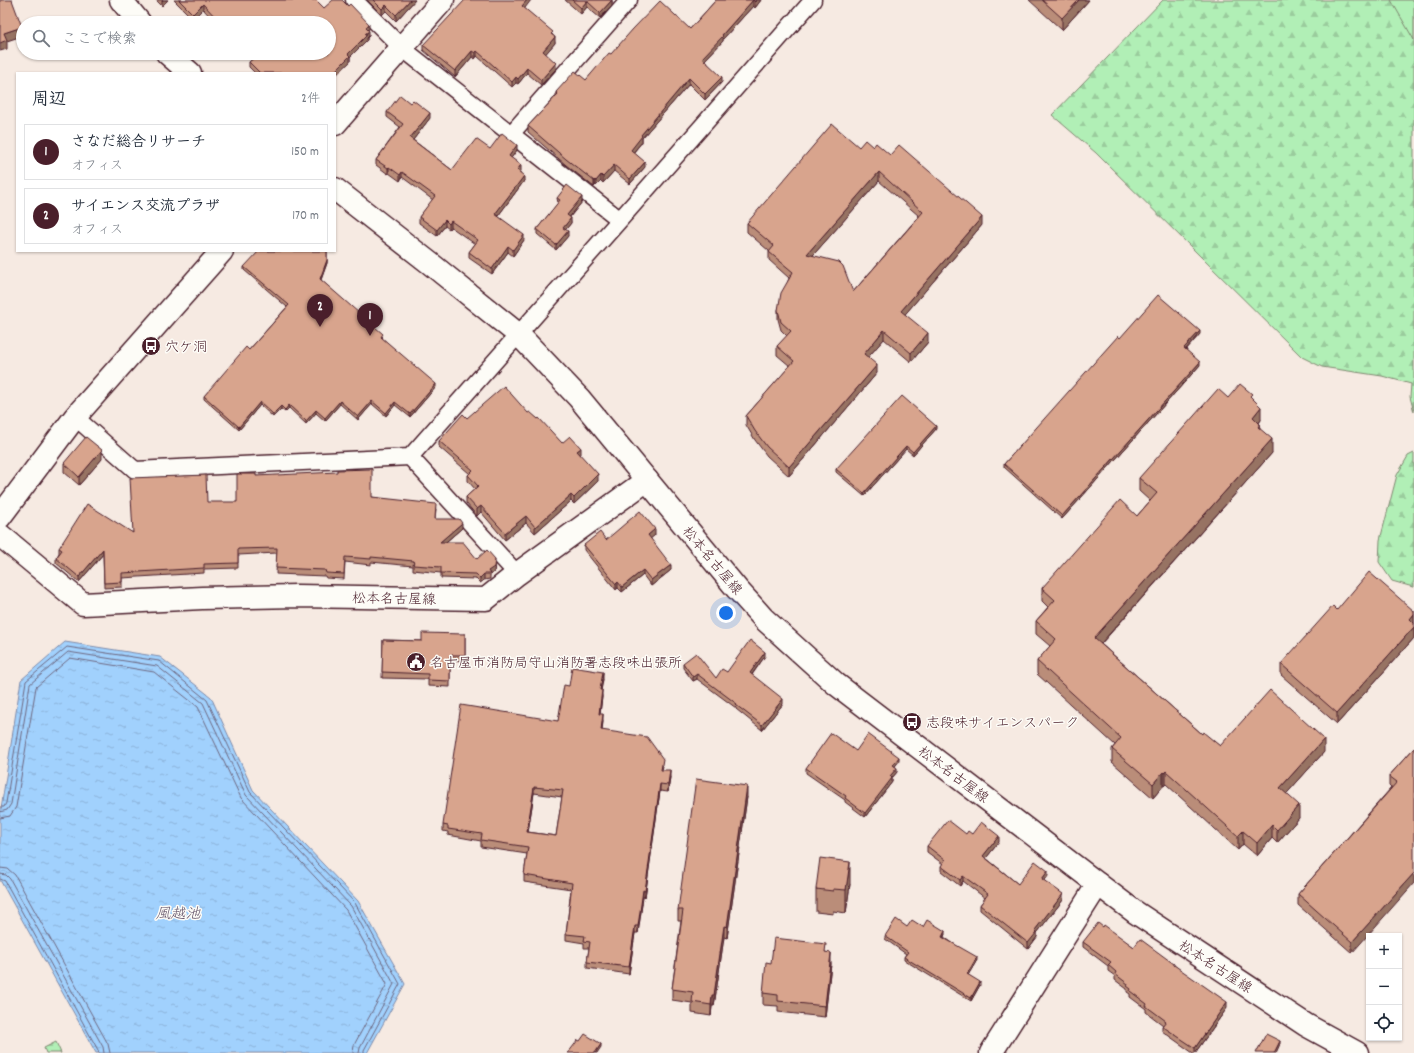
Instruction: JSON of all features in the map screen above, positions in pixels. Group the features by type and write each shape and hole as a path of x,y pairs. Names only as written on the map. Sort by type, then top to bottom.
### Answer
{"main road":[{"path":"121,0 134,16"},
{"path":"336,123 443,0"},
{"path":"175,60 189,72"},
{"path":"336,190 519,335 578,398 647,480"},
{"path":"0,517 75,417 221,252"},
{"name":"松本名古屋線","path":"0,535 82,604 202,598 297,596 486,599 517,574 647,480 764,619 836,684 1135,912 1306,1025 1357,1053"},
{"path":"991,1053 1098,884"}],"street":[{"path":"354,0 402,48 619,219"},
{"path":"511,134 629,0"},
{"path":"75,417 135,470 410,457 814,0"},
{"path":"410,457 517,574"}],"green space":[{"path":"1163,0 1414,0 1414,412 1410,397 1411,384 1382,376 1322,367 1302,357 1096,153 1052,115"},
{"path":"1391,0 1414,0 1414,40"},
{"path":"1414,453 1413,587 1392,581 1379,562 1380,540 1397,475 1408,456"},
{"path":"56,1042 61,1053 46,1053 44,1048"}],"water":[{"name":"風越池","path":"65,642 160,657 211,697 253,790 358,901 405,984 367,1053 96,1053 0,880 0,815 21,680"}],"building":[{"path":"0,0 12,0 18,16 16,16 16,29 4,33 7,40 0,43"},
{"path":"179,0 316,0 324,8 333,0 342,0 348,6 350,4 369,24 366,28 369,31 365,34 367,35 348,54 350,56 334,72 259,72 249,62 251,60 336,60 336,16 214,16 203,4 193,14"},
{"path":"373,0 410,0 396,15 386,5 382,9"},
{"path":"465,0 527,0 522,6 553,32 551,34 555,37 543,51 556,63 541,80 527,68 518,79 516,77 512,82 477,51 475,53 472,51 455,71 423,45"},
{"path":"572,0 612,0 600,13 587,1 581,8"},
{"path":"716,0 753,0 722,35 723,36 702,58 722,77 705,94 689,78 641,135 642,136 631,150 645,162 630,179 614,165 603,177 601,175 596,181 594,181 528,126 558,94 556,92 575,71 586,80 609,53 611,54 660,1 690,29"},
{"path":"1042,0 1079,0 1062,18"},
{"path":"400,95 410,103 413,100 430,113 410,138 452,170 476,139 490,149 502,133 517,145 509,156 521,165 517,170 524,176 495,214 524,235 513,250 508,246 492,269 469,252 478,240 451,221 449,224 445,220 437,230 419,217 435,196 402,172 400,175 376,160 403,124 387,112"},
{"path":"832,124 859,147 865,140 873,147 876,143 890,155 899,145 982,217 901,311 928,333 911,353 884,330 864,354 877,365 789,467 767,447 746,416 794,361 777,346 791,331 781,322 778,310 781,293 793,272 769,252 774,246 747,223","holes":["879,172 923,212 853,292 843,266 839,262 807,254"]},
{"path":"567,185 582,197 567,215 571,218 563,228 568,231 556,245 537,229 560,200 557,198"},
{"path":"258,252 327,252 327,260 320,279 383,334 381,337 436,384 410,414 395,402 386,413 372,401 358,417 340,401 325,418 316,410 306,421 289,405 285,410 281,406 273,414 260,402 239,427 204,396 246,347 249,350 289,305 244,267"},
{"path":"1158,295 1200,331 1184,348 1200,362 1062,516 1004,464 1118,336 1120,338"},
{"path":"1240,384 1252,394 1250,396 1261,407 1253,417 1260,424 1258,427 1272,439 1094,638 1202,734 1203,732 1220,746 1270,690 1324,739 1280,788 1299,805 1277,830 1272,825 1257,843 1243,831 1238,836 1166,771 1164,773 1163,772 1153,784 1112,749 1121,738 1037,661 1056,639 1036,621 1055,600 1042,588 1120,500 1137,516 1157,493 1139,478 1218,389 1228,398"},
{"path":"504,386 528,413 530,412 538,419 539,418 562,443 570,436 581,448 577,451 598,474 574,498 571,495 535,527 526,516 505,533 481,506 477,509 466,497 478,486 468,475 473,470 439,441 463,414 467,418"},
{"path":"902,396 936,426 913,452 906,446 864,493 836,469"},
{"path":"86,437 102,450 79,477 64,463"},
{"path":"372,469 372,497 436,504 435,519 459,519 462,523 440,542 463,542 477,559 487,550 495,559 494,567 488,571 490,574 484,574 480,578 476,574 441,573 441,567 413,565 414,561 371,557 371,559 345,557 344,574 326,573 325,570 276,568 277,548 238,549 238,563 204,564 204,568 122,573 122,582 104,583 103,549 79,577 56,558 62,550 59,548 87,504 133,533 130,478 206,475 207,502 237,502 237,474 256,474 256,476"},
{"path":"640,511 655,529 648,535 671,565 651,580 643,570 622,587 618,582 616,584 584,545 600,532 606,540"},
{"path":"1369,572 1414,611 1414,614 1410,619 1414,623 1414,627 1337,713 1281,664 1333,606 1337,610"},
{"name":"名古屋市消防局守山消防署志段味出張所","path":"422,633 465,634 465,655 450,655 450,681 428,680 428,674 382,672 383,640 422,641"},
{"path":"750,640 765,652 750,673 783,699 762,725 697,674 693,677 683,663 696,653 716,678 722,669 727,672"},
{"path":"572,667 603,672 600,690 602,690 599,714 603,714 601,730 647,737 663,759 661,770 670,770 668,785 660,784 645,891 643,890 638,926 635,926 629,967 587,962 590,942 584,941 585,936 566,934 572,883 524,875 528,847 481,840 482,834 448,829 448,826 443,825 461,705 558,721 564,685 569,686","holes":["534,787 563,790 556,836 527,832"]},
{"path":"831,733 856,751 868,734 899,757 893,765 897,768 890,776 892,778 865,813 845,798 846,796 806,768"},
{"path":"1414,748 1414,873 1352,942 1298,894 1397,782 1389,776"},
{"path":"696,779 747,786 727,927 724,926 714,995 712,995 711,1005 692,1002 693,992 672,989 683,910 678,910"},
{"path":"948,820 966,834 968,831 972,834 981,822 999,836 983,856 1018,884 1035,861 1048,871 1042,879 1063,894 1035,930 1037,932 1028,943 980,905 988,894 963,876 960,880 941,866 945,860 927,846"},
{"path":"820,858 850,862 846,890 833,889 833,891 816,889"},
{"path":"896,919 907,927 912,920 923,927 927,920 945,931 942,937 977,957 967,974 980,982 971,998 904,957 908,952 885,936"},
{"path":"1098,923 1103,927 1104,925 1134,947 1140,939 1227,1002 1195,1048 1162,1026 1166,1021 1146,1006 1147,1004 1130,991 1131,989 1127,986 1128,984 1115,974 1116,972 1108,965 1111,962 1083,942"},
{"path":"774,938 826,944 825,952 831,953 825,1006 778,1001 778,995 763,993 766,962 771,963"},
{"path":"585,1034 601,1044 595,1053 568,1053 578,1040 580,1041"},
{"path":"1266,1034 1280,1041 1274,1053 1256,1053"}],"place":[{"name":"サイエンス交流プラザ","path":"320,327"},
{"name":"さなだ総合リサーチ","path":"370,336"},
{"name":"穴ケ洞","path":"151,346"},
{"name":"名古屋市消防局守山消防署志段味出張所","path":"416,662"},
{"name":"志段味サイエンスパーク","path":"912,722"}]}
